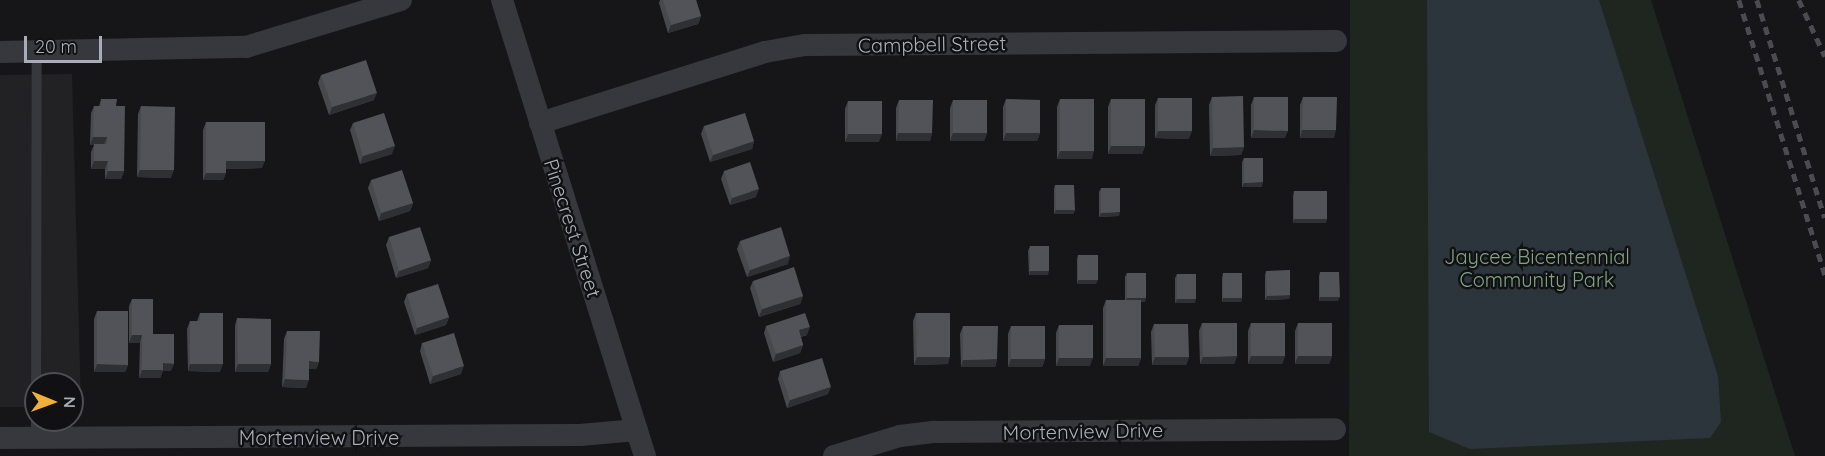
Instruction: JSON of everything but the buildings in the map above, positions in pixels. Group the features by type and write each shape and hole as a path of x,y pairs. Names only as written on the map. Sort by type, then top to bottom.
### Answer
{"street":[{"path":"0,52 246,47 401,0"},
{"name":"Pinecrest Street","path":"502,0 645,456"},
{"name":"Campbell Street","path":"540,123 765,52 805,45 1336,41"},
{"name":"Mortenview Drive","path":"834,456 900,436 935,432 1335,429"},
{"name":"Mortenview Drive","path":"0,438 557,435 637,430"}],"lane":[{"path":"36,437 37,52"}],"shaded area":[{"name":"Jaycee Bicentennial Community Park","path":"1427,0 1599,0 1718,376 1721,422 1710,438 1470,449 1429,432"},
{"path":"72,74 80,372 24,372 24,407 0,407 0,75"}],"green space":[{"name":"Jaycee Bicentennial Community Park","path":"1350,0 1651,0 1795,456 1349,456"}],"railway":[{"path":"1739,0 1825,275"},
{"path":"1757,0 1825,218"},
{"path":"1799,0 1825,56"}]}
